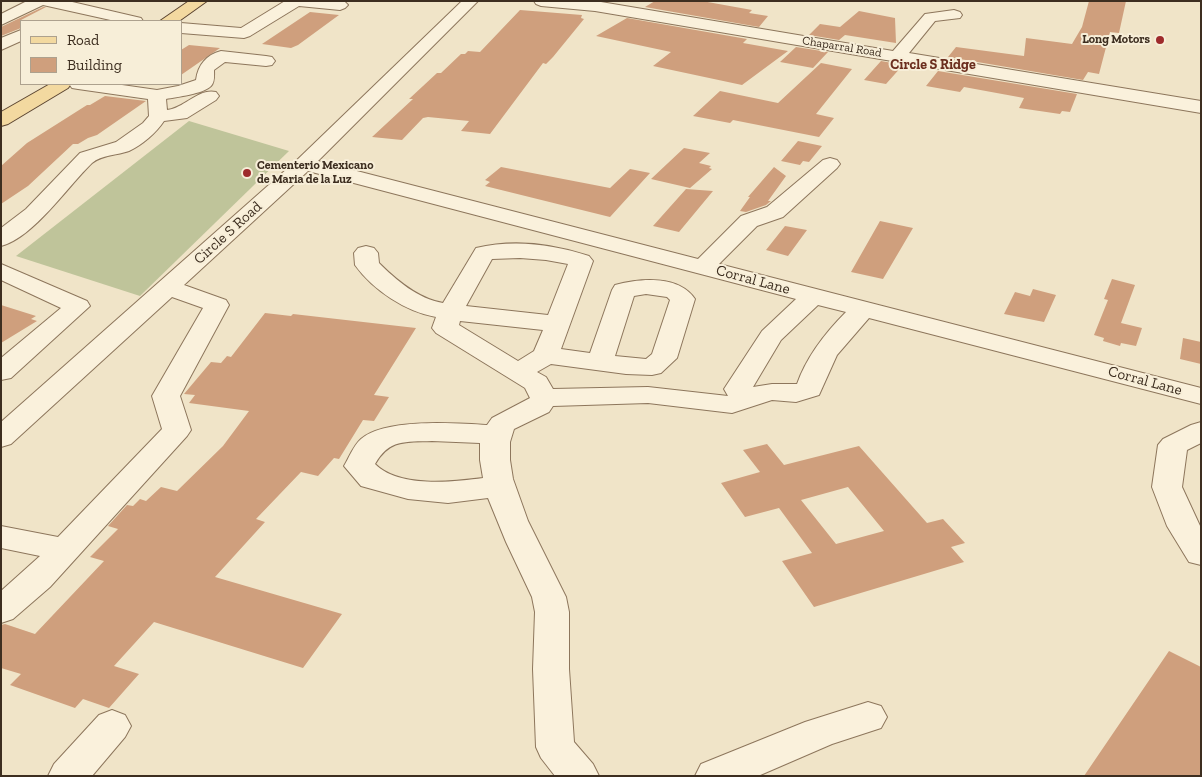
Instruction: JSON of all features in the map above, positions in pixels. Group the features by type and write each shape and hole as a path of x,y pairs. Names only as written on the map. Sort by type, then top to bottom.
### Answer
{"main road":[{"path":"170,20 200,1"},
{"path":"1,120 60,85"}],"street":[{"path":"1,7 13,1"},
{"path":"182,28 244,33 297,1 340,5"},
{"name":"Circle S Road","path":"1,438 304,164 471,1"},
{"name":"Chaparral Road","path":"541,1 594,6 1201,107"},
{"path":"44,6 70,16"},
{"path":"25,20 44,6"},
{"path":"1,20 44,6 129,20"},
{"path":"898,56 927,20 931,17 954,14"},
{"path":"1,33 20,23"},
{"path":"10,52 20,37"},
{"path":"85,85 157,95 204,83 206,68 221,56 266,61"},
{"path":"1,239 34,214 87,157 123,146 150,126 158,116 157,95"},
{"path":"158,116 180,114 210,96"},
{"name":"Corral Lane","path":"304,164 1201,396"},
{"path":"703,267 749,222 775,212 830,164"},
{"path":"519,372 546,355 581,261 569,256 502,250 484,253 450,312 445,328 536,383 544,398"},
{"path":"366,253 367,265 389,286 425,308 558,324"},
{"path":"1,271 78,306 1,372"},
{"path":"1,610 38,579 177,430 166,396 216,305 167,287"},
{"path":"749,397 738,389 754,361 771,336 813,296"},
{"path":"544,398 648,395 732,405 749,397 772,392 796,394 809,389 814,370 830,342 863,309"},
{"path":"546,355 600,362"},
{"path":"544,398 539,406 502,424 495,441 496,472 508,508 549,597 552,612 551,669 555,747 579,776"},
{"path":"1201,431 1173,445 1166,487 1183,526 1201,554"},
{"path":"498,435 425,432 390,437 371,445 359,466 372,479 408,489 448,493 501,486"},
{"path":"1,538 65,550"},
{"path":"715,776 819,733 868,717"},
{"path":"68,776 112,726"}],"green space":[{"path":"189,121 289,151 140,296 16,256"}],"building":[{"path":"655,1 702,1 752,10 749,13 768,16 759,27 645,7"},
{"path":"1089,1 1126,1 1119,33 1110,32 1099,74 1088,72 1083,80 948,57 956,47 1024,56 1026,38 1072,44 1082,27"},
{"path":"46,7 20,20 20,28 1,36 1,27"},
{"path":"520,10 582,15 581,18 584,19 553,57 546,64 543,63 490,134 461,131 469,121 428,117 423,118 402,140 372,137 413,99 409,99 437,73 441,73 461,54 465,54 468,51 480,52"},
{"path":"859,11 895,18 896,43 845,35 839,40 809,35 820,24 840,27"},
{"path":"310,12 339,15 291,48 262,44"},
{"path":"627,18 747,39 743,43 788,51 742,85 653,66 671,52 596,36"},
{"path":"189,45 220,48 182,74 182,49"},
{"path":"796,47 828,52 813,68 780,62"},
{"path":"881,61 903,65 886,84 864,80"},
{"path":"821,63 852,69 816,114 834,118 819,137 733,120 730,123 693,116 720,91 778,103"},
{"path":"938,71 1077,94 1070,112 1062,111 1060,114 1019,108 1024,98 964,87 960,92 926,86"},
{"path":"105,96 146,101 97,135 78,144 73,144 28,186 1,204 1,166 27,143 87,105"},
{"path":"798,141 822,146 809,162 803,161 800,165 781,161"},
{"path":"684,148 710,153 699,163 711,166 709,168 712,169 690,188 651,179"},
{"path":"501,167 610,188 630,169 650,173 610,217 485,186 490,182 485,180"},
{"path":"774,167 786,176 768,201 771,201 766,205 746,212 740,211 750,197 748,197"},
{"path":"686,189 713,191 679,232 653,226"},
{"path":"880,221 913,228 883,279 851,272"},
{"path":"785,226 807,230 788,256 766,250"},
{"path":"1112,279 1135,285 1121,323 1142,328 1136,346 1121,343 1120,346 1103,341 1104,338 1094,335 1108,300 1104,299"},
{"path":"1033,289 1056,295 1044,322 1004,314 1015,292 1030,296"},
{"path":"1,305 36,316 31,319 37,321 1,343"},
{"path":"265,313 291,316 293,314 416,328 374,395 389,397 374,421 363,420 339,459 334,458 318,476 301,472 256,519 265,522 215,577 342,614 303,668 154,622 114,666 139,674 109,708 83,699 75,708 10,685 21,674 1,668 1,625 5,624 35,634 104,561 90,557 118,529 108,526 127,505 133,506 140,499 146,501 161,487 177,491 223,446 249,411 189,403 195,395 184,394 211,362 221,363 227,356 231,357"},
{"path":"1183,338 1201,342 1201,364 1180,359"},
{"path":"767,444 784,465 859,446 927,523 943,519 965,543 951,547 964,562 814,607 782,561 812,553 779,508 745,517 721,483 760,472 743,450","holes":["848,487 884,531 836,544 801,500"]},
{"path":"1169,651 1201,667 1201,776 1084,776"}],"place":[{"name":"Long Motors","path":"1160,40"},
{"name":"Cementerio Mexicano de Maria de la Luz","path":"247,173"}],"district":[{"name":"Circle S Ridge","path":"933,65"}]}
